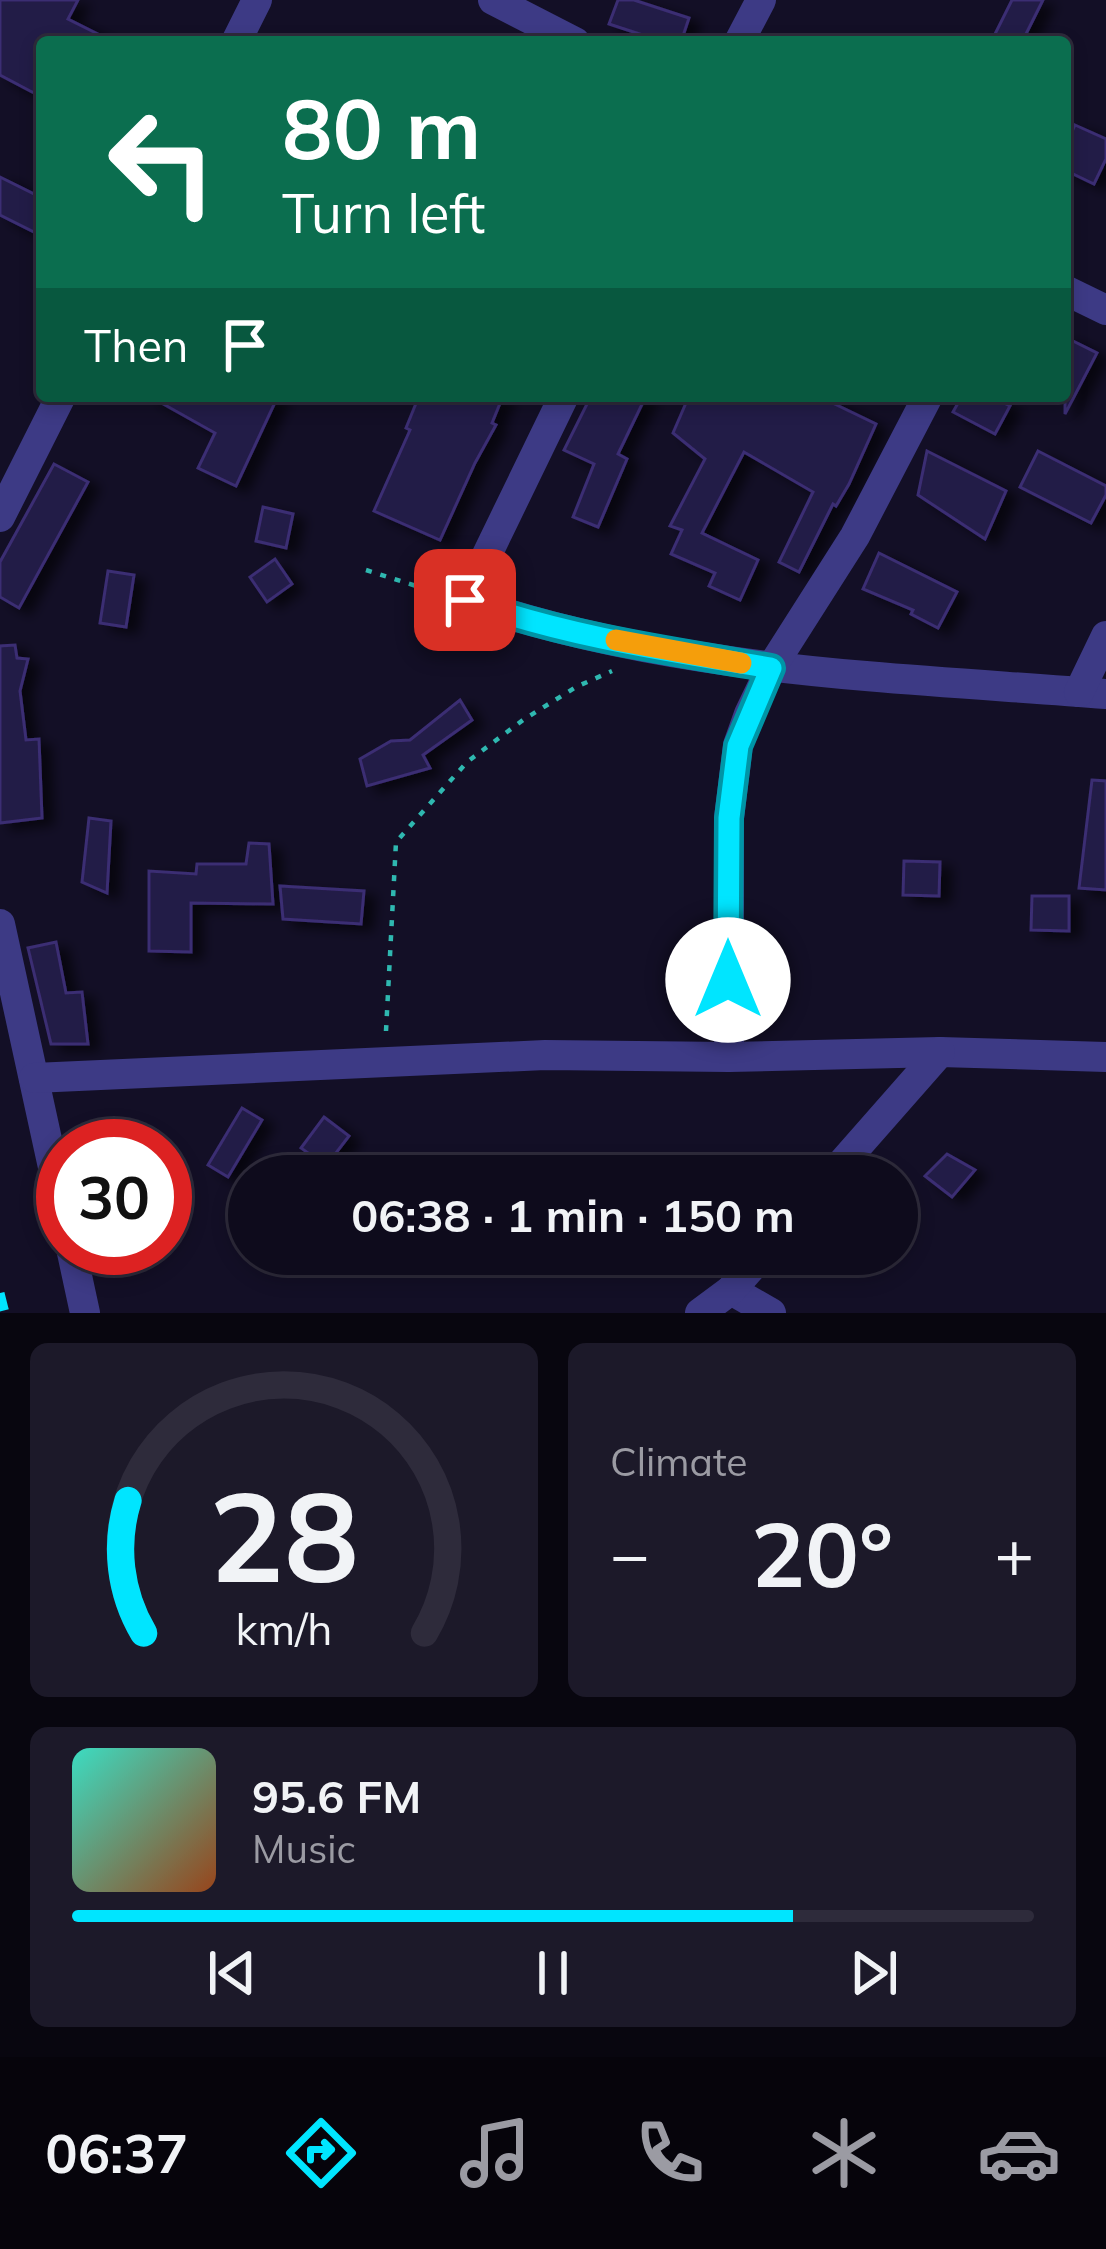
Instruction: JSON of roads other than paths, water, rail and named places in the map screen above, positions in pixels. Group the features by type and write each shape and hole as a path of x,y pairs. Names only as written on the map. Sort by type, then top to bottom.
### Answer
{"street":[{"path":"239,36 257,0"},
{"path":"493,0 563,36"},
{"path":"742,36 761,0"},
{"path":"1071,293 1106,310"},
{"path":"0,517 58,402"},
{"path":"561,402 465,600 549,627 771,668 1093,693 1106,636"},
{"path":"729,1057 729,818 738,746 771,668 855,536 925,402"},
{"path":"0,924 43,1119"},
{"path":"849,1155 940,1052"},
{"path":"34,1078 544,1055 940,1052 1106,1057"},
{"path":"77,1275 85,1313"},
{"path":"700,1313 744,1275"},
{"path":"731,1290 771,1313"}],"railway":[{"path":"0,1293 5,1313"}]}
